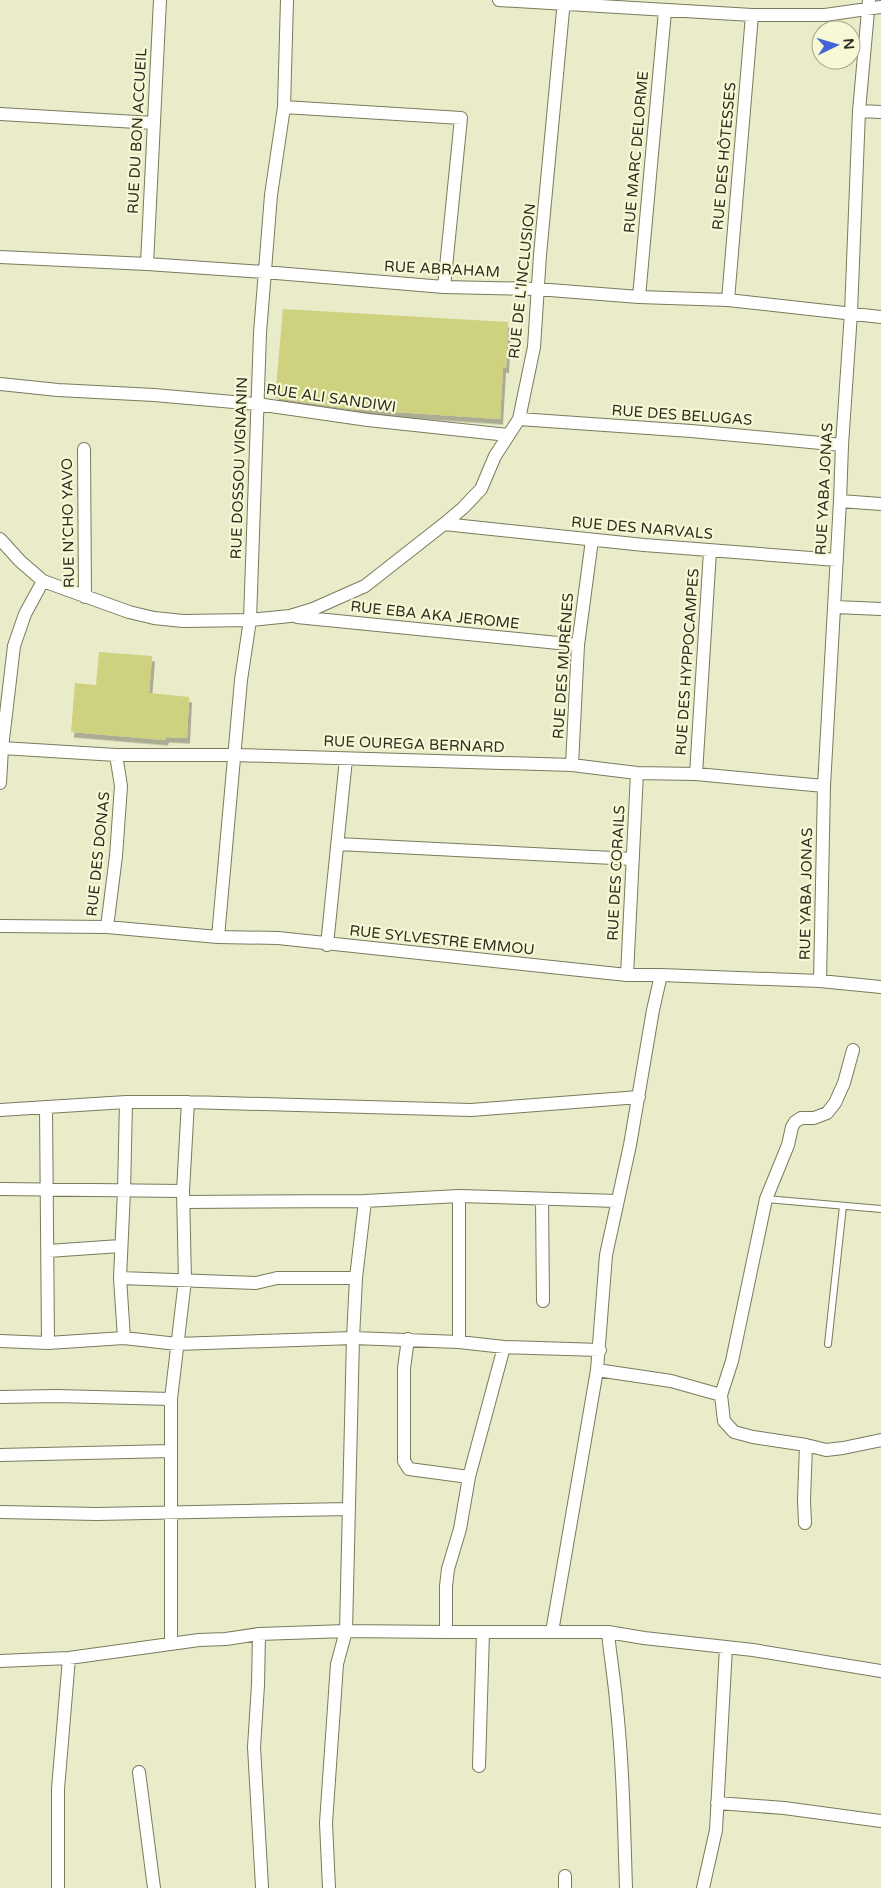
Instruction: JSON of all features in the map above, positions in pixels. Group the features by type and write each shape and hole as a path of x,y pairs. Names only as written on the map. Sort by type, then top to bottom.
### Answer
{"street":[{"name":"RUE DU BON ACCUEIL","path":"147,264 160,0"},
{"name":"RUE DOSSOU VIGNANIN","path":"218,937 241,680 250,620 257,404 264,272 271,195 284,107 287,0"},
{"path":"499,0 564,1 665,11 752,15 825,15 873,5"},
{"name":"RUE DE L'INCLUSION","path":"0,539 20,561 43,581 86,597 154,618 250,620 290,616 327,604 365,586 444,524 481,489 495,456 519,419 534,347 537,289 564,1"},
{"name":"RUE YABA JONAS","path":"820,980 824,786 851,312 859,111 873,5"},
{"name":"RUE MARC DELORME","path":"639,297 665,11"},
{"name":"RUE DES HÔTESSES","path":"728,300 752,15"},
{"path":"284,107 460,118 444,287"},
{"path":"859,111 881,112"},
{"path":"0,114 154,123"},
{"name":"RUE ABRAHAM","path":"0,257 147,264 444,287 537,289 639,297 728,300 851,312 881,317"},
{"name":"RUE ALI SANDIWI","path":"0,384 257,404 368,420 508,435"},
{"name":"RUE DES BELUGAS","path":"519,419 681,430 842,445"},
{"name":"RUE N'CHO YAVO","path":"84,449 86,597"},
{"path":"840,501 881,504"},
{"name":"RUE DES NARVALS","path":"444,524 710,551 837,560"},
{"name":"RUE DES MURÊNES","path":"572,765 578,645 592,540"},
{"name":"RUE DES HYPPOCAMPES","path":"696,774 710,551"},
{"path":"0,783 2,748 14,646 25,614 43,581"},
{"path":"835,607 881,610"},
{"name":"RUE EBA AKA JEROME","path":"290,616 578,645"},
{"name":"RUE OUREGA BERNARD","path":"2,748 116,755 235,755 572,765 637,773 696,774 824,786"},
{"name":"RUE DES DONAS","path":"107,927 116,856 121,786 116,755"},
{"path":"327,945 346,758"},
{"name":"RUE DES CORAILS","path":"628,975 637,773"},
{"path":"338,844 633,859"},
{"name":"RUE SYLVESTRE EMMOU","path":"0,926 107,927 218,937 278,938 327,945 628,975 820,980 881,987"},
{"path":"552,1632 600,1350 606,1255 630,1145 653,1010 661,975"},
{"path":"853,1050 844,1083 835,1103 826,1113 814,1118 801,1118 795,1122 788,1145 766,1199 732,1361 721,1395 724,1421 734,1432 826,1450 881,1440"},
{"path":"0,1110 126,1102 188,1102 471,1110 639,1097"},
{"path":"124,1338 120,1246 124,1191 126,1102"},
{"path":"171,1644 171,1398 185,1280 183,1196 188,1102"},
{"path":"46,1108 48,1343"},
{"path":"0,1189 124,1191 183,1196 365,1201 459,1196 617,1201"},
{"path":"459,1196 459,1342"},
{"path":"542,1199 542,1302"},
{"path":"329,1888 326,1823 337,1664 346,1630 353,1338 356,1278 365,1201"},
{"path":"48,1251 120,1246"},
{"path":"120,1278 256,1283 277,1278 356,1278"},
{"path":"0,1340 48,1343 124,1338 177,1344 353,1338 408,1339 504,1347 600,1350"},
{"path":"408,1339 404,1378 404,1461 409,1470 469,1476"},
{"path":"446,1632 448,1569 460,1529 469,1476 504,1347"},
{"path":"597,1370 671,1381 721,1395"},
{"path":"0,1397 171,1398"},
{"path":"805,1523 806,1445"},
{"path":"0,1455 170,1451"},
{"path":"0,1512 97,1514 172,1511 348,1509"},
{"path":"0,1661 69,1658 199,1640 226,1639 259,1634 346,1630 608,1632 644,1638 753,1650 881,1671"},
{"path":"479,1766 483,1632"},
{"path":"608,1632 616,1701 622,1784 626,1888"},
{"path":"258,1888 262,1888 254,1747 258,1704 259,1634"},
{"path":"703,1888 716,1830 726,1647"},
{"path":"58,1888 58,1789 69,1658"},
{"path":"139,1772 154,1888"},
{"path":"717,1803 784,1808 881,1821"}],"lane":[{"path":"766,1199 881,1209"},
{"path":"828,1344 844,1206"}],"building":[{"path":"283,309 508,322 506,368 503,367 500,419 350,409 275,398"},
{"path":"99,652 152,656 149,693 189,697 187,738 166,737 165,740 71,732 75,683 96,685"}]}
